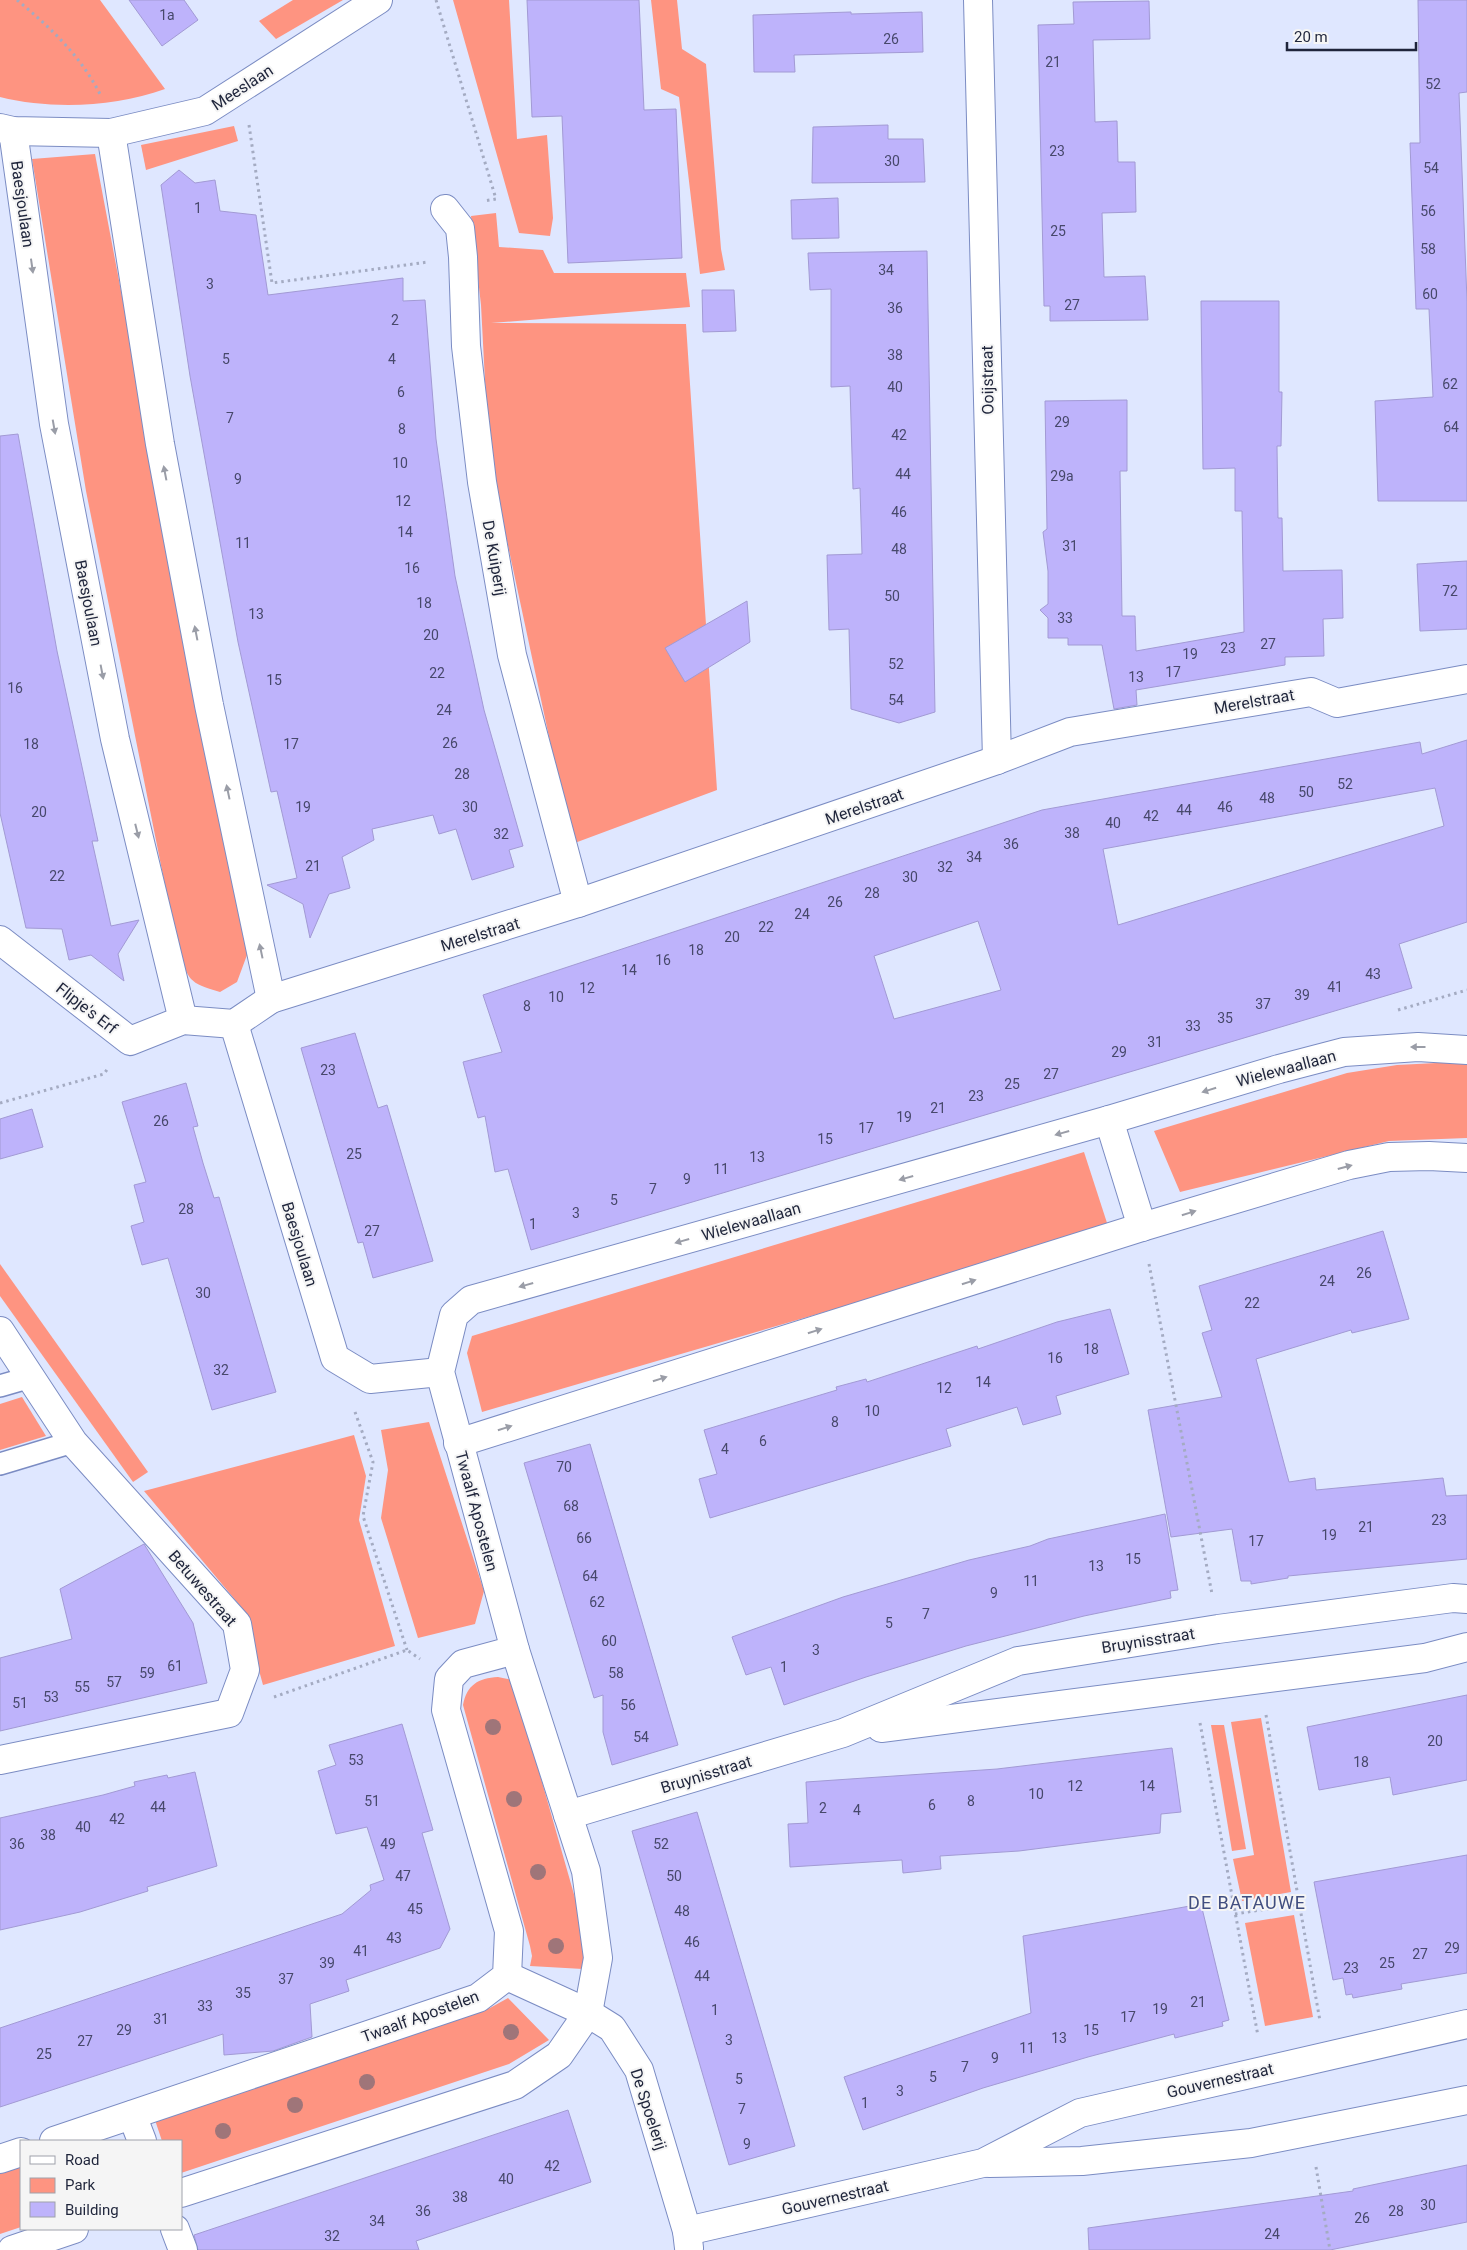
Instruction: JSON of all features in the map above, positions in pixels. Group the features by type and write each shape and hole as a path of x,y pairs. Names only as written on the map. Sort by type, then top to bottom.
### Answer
{"street":[{"name":"Meeslaan","path":"6,129 112,133 204,112 378,0"},
{"name":"Ooijstraat","path":"978,0 997,760"},
{"name":"Baesjoulaan","path":"6,129 56,433 115,739 183,1020"},
{"path":"112,133 160,444 209,705 271,999 234,1024 183,1020"},
{"name":"De Kuiperij","path":"445,209 460,228 463,257 466,346 482,482 511,646 578,904"},
{"name":"Merelstraat","path":"271,999 578,904 997,760 1070,732 1311,692 1337,703 1467,679"},
{"name":"Flipje's Erf","path":"0,940 130,1041 183,1020"},
{"name":"Baesjoulaan","path":"234,1024 335,1358 370,1379 440,1372"},
{"name":"Wielewaallaan","path":"440,1372 454,1315 471,1300 1344,1052 1418,1047 1467,1050"},
{"path":"1109,1120 1142,1227"},
{"path":"458,1443 1142,1227 1349,1165 1389,1157 1429,1156 1467,1158"},
{"name":"Betuwestraat","path":"0,1330 73,1442 237,1624 245,1670 229,1712"},
{"name":"Twaalf Apostelen","path":"182,2193 516,2085 559,2055 588,2013 598,1958 586,1871 516,1650 440,1372"},
{"name":"Bruynisstraat","path":"568,1815 843,1733 1018,1661 1218,1629 1453,1598 1467,1598"},
{"name":"Bruynisstraat","path":"843,1733 1425,1658 1467,1647"},
{"path":"507,1976 509,1931 446,1710 449,1679 462,1664 516,1650"},
{"path":"0,1760 229,1712"},
{"name":"Twaalf Apostelen","path":"57,2140 478,1998 507,1976"},
{"name":"De Spoelerij","path":"507,1976 588,2013 612,2028 639,2070 688,2241"},
{"name":"Gouvernestraat","path":"688,2241 983,2163 1080,2113 1467,2024"},
{"name":"Gouvernestraat","path":"983,2163 1082,2161 1251,2143 1467,2100"},
{"path":"132,2115 142,2140"},
{"path":"0,2159 20,2152"},
{"path":"12,2250 71,2230"},
{"path":"175,2230 183,2250"}],"lane":[{"path":"0,1386 31,1377"},
{"path":"0,1464 73,1442"}],"path":[{"path":"17,0 69,47 88,73 111,122 112,133"},
{"path":"436,0 496,199 445,209"},
{"path":"231,94 247,113 272,283 463,257"},
{"path":"0,1103 104,1074 130,1041"},
{"path":"1142,1227 1218,1629"},
{"path":"354,1410 373,1462 363,1516 407,1650 449,1679"},
{"path":"229,1712 407,1650"},
{"path":"1260,1680 1326,2055"},
{"path":"1193,1688 1264,2070"},
{"path":"1235,1914 1299,1904"},
{"path":"1309,2132 1330,2250"}],"green space":[{"path":"0,0 100,0 165,89 125,100 83,105 41,104 0,97"},
{"path":"293,0 343,0 276,39 259,21"},
{"path":"453,0 509,0 517,139 547,135 553,218 550,236 519,233"},
{"path":"651,0 677,0 682,49 706,64 721,249 725,270 700,274 679,97 661,89"},
{"path":"234,126 238,141 146,170 141,145"},
{"path":"95,154 247,955 237,982 220,992 201,986 191,979 178,950 86,491 32,159"},
{"path":"496,213 499,247 543,250 554,273 686,273 690,307 491,323 686,324 717,790 572,844 489,457 481,305 471,216"},
{"path":"1456,1062 1467,1065 1467,1138 1389,1141 1180,1192 1154,1131 1347,1073 1397,1065"},
{"path":"1084,1152 1108,1226 958,1273 482,1412 467,1353 472,1336"},
{"path":"0,1264 148,1472 133,1482 0,1296"},
{"path":"22,1397 46,1436 0,1450 0,1404"},
{"path":"429,1422 484,1591 475,1624 418,1638 381,1518 388,1470 381,1430"},
{"path":"354,1435 366,1476 359,1520 395,1646 263,1685 242,1608 144,1491"},
{"path":"498,1677 513,1680 581,1919 584,1936 583,1969 530,1966 532,1956 530,1946 463,1705 467,1692 474,1684 485,1679"},
{"path":"1261,1718 1291,1892 1242,1901 1233,1859 1254,1855 1231,1722"},
{"path":"1211,1725 1224,1725 1246,1849 1232,1851"},
{"path":"1294,1915 1313,2017 1265,2026 1245,1923"},
{"path":"508,1998 549,2040 509,2064 182,2173 182,2140 162,2140 155,2120 490,2008"},
{"path":"20,2165 20,2227 0,2234 0,2172"}],"building":[{"path":"129,0 184,0 198,20 162,46"},
{"path":"527,0 639,0 644,110 676,109 682,258 568,263 562,116 532,117"},
{"path":"1418,0 1467,0 1467,92 1459,93 1467,301 1467,501 1378,501 1375,401 1433,397 1429,309 1416,309 1410,143 1420,143"},
{"path":"1149,1 1150,39 1093,40 1095,122 1117,121 1118,162 1135,162 1136,212 1102,213 1104,277 1145,276 1148,320 1050,321 1050,306 1044,306 1038,25 1074,24 1073,2"},
{"path":"851,12 851,14 922,12 923,52 794,55 795,72 754,72 753,15"},
{"path":"888,125 888,139 923,139 925,182 812,183 813,127"},
{"path":"179,170 195,183 215,180 220,211 256,215 268,295 403,278 403,301 425,300 436,439 455,576 484,710 523,846 509,850 514,867 472,880 456,829 439,834 433,815 372,829 374,840 342,857 350,888 329,894 310,938 303,904 267,885 297,878 277,791 271,792 238,642 190,376 161,185"},
{"path":"838,198 839,238 792,239 791,200"},
{"path":"927,251 935,712 899,723 851,709 849,629 829,630 827,555 862,554 860,488 853,489 850,386 831,387 831,289 810,290 808,253"},
{"path":"702,290 734,290 736,331 703,332"},
{"path":"1201,301 1279,301 1279,392 1282,392 1281,446 1277,446 1278,518 1282,518 1283,571 1342,570 1343,618 1323,619 1324,656 1285,657 1285,665 1136,690 1137,705 1114,709 1102,645 1068,645 1068,638 1048,638 1048,618 1040,610 1048,604 1048,571 1043,532 1047,529 1045,401 1127,400 1127,471 1120,471 1122,616 1135,616 1136,651 1244,632 1242,511 1235,511 1235,468 1203,469"},
{"path":"18,434 57,651 98,841 92,841 111,926 139,920 118,954 124,981 91,955 69,960 62,929 26,928 0,813 0,436"},
{"path":"1467,561 1467,629 1420,631 1417,564"},
{"path":"747,601 750,642 685,682 665,648"},
{"path":"1467,740 1467,922 1399,944 1412,988 531,1250 508,1169 495,1172 485,1116 478,1118 463,1062 502,1052 483,995 1042,810 1420,742 1422,754","holes":["1435,788 1444,826 1118,925 1103,849","978,921 1001,990 894,1019 874,956"]},
{"path":"355,1033 378,1108 387,1105 433,1261 373,1278 363,1242 358,1243 301,1048"},
{"path":"186,1083 198,1126 193,1127 203,1163 214,1198 219,1197 276,1392 212,1410 168,1258 142,1265 131,1226 144,1222 134,1185 146,1182 122,1102"},
{"path":"32,1109 43,1147 0,1159 0,1119"},
{"path":"1383,1231 1409,1319 1352,1333 1351,1330 1256,1359 1289,1482 1315,1478 1316,1490 1443,1478 1446,1496 1467,1495 1467,1559 1288,1576 1288,1578 1251,1584 1251,1581 1241,1581 1232,1529 1171,1537 1148,1410 1222,1397 1202,1333 1212,1330 1199,1286"},
{"path":"1110,1309 1129,1374 1056,1396 1061,1414 1023,1425 1017,1407 946,1429 951,1446 710,1518 699,1479 717,1474 704,1430 837,1390 836,1387 866,1379 867,1382 977,1346 978,1349 1057,1322"},
{"path":"590,1444 678,1745 612,1765 603,1732 603,1695 594,1698 524,1463"},
{"path":"1165,1514 1178,1590 1170,1591 1171,1598 1084,1616 966,1646 784,1705 771,1667 746,1675 732,1637 843,1597 969,1560 1030,1546 1048,1539"},
{"path":"144,1544 193,1623 207,1683 0,1731 0,1658 72,1639 60,1589"},
{"path":"1467,1695 1467,1780 1393,1795 1390,1777 1319,1790 1307,1727"},
{"path":"402,1724 433,1830 422,1833 450,1929 440,1948 346,1980 349,1991 310,2004 312,2037 273,2051 224,2055 223,2034 0,2107 0,2028 342,1914 371,1890 370,1885 384,1880 367,1827 336,1834 318,1771 336,1765 329,1745"},
{"path":"1172,1748 1181,1812 1161,1814 1160,1833 1019,1851 940,1856 941,1869 903,1873 902,1860 790,1867 788,1824 808,1823 806,1782 997,1769"},
{"path":"195,1772 217,1866 147,1887 148,1891 80,1912 0,1930 0,1818 103,1795 135,1786 134,1782 167,1775 168,1778"},
{"path":"697,1812 795,2146 729,2165 632,1831"},
{"path":"1467,1855 1467,1973 1401,1984 1402,1989 1353,1998 1352,1994 1346,1995 1343,1978 1333,1980 1314,1882"},
{"path":"1201,1904 1229,2020 1222,2022 1223,2026 1175,2038 1174,2034 1088,2057 983,2088 863,2130 844,2077 1031,2013 1023,1936"},
{"path":"568,2110 591,2182 416,2241 419,2250 198,2250 194,2235"},
{"path":"1467,2165 1467,2222 1330,2250 1089,2250 1088,2228 1353,2191 1353,2189"}],"district":[{"name":"DE BATAUWE","path":"1247,1903"}]}
